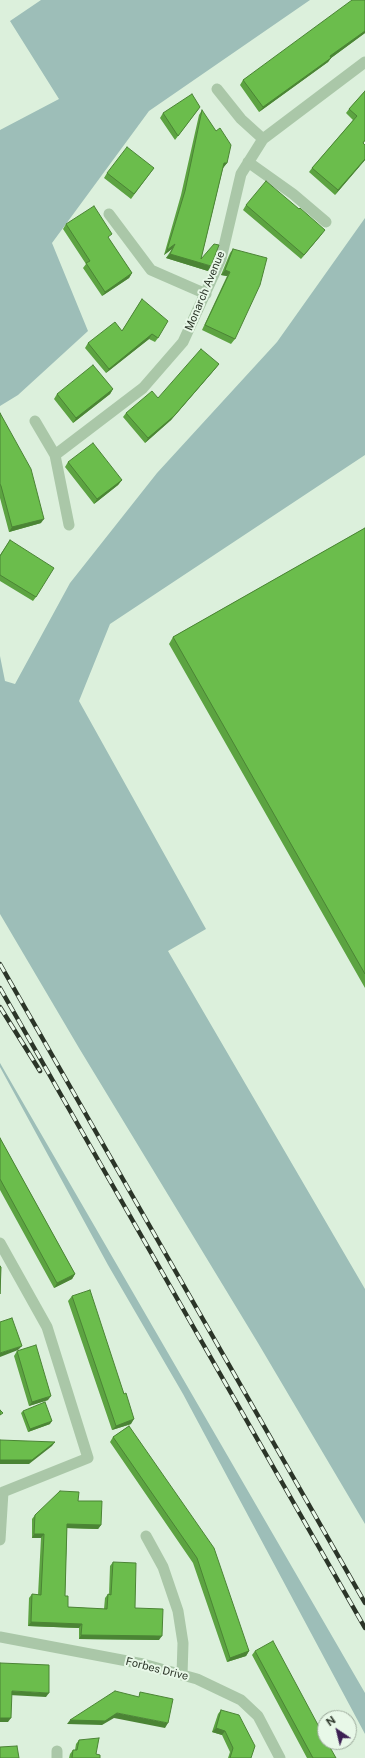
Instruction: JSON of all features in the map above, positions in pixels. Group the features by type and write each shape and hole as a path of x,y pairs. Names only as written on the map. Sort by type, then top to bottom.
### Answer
{"street":[{"name":"Monarch Avenue","path":"55,455 143,388 183,342 221,259 241,174 263,139 365,62"},
{"path":"217,90 241,118 263,139"},
{"path":"248,162 293,194 326,222"},
{"path":"109,214 151,270 206,294"},
{"path":"35,421 55,455 69,525"},
{"path":"0,1243 47,1327 88,1458 1,1490 0,1540"},
{"path":"146,1536 163,1567 178,1611 184,1643 182,1675"},
{"name":"Forbes Drive","path":"0,1637 143,1664 196,1679 241,1700 258,1716 280,1758"}],"shaded area":[{"path":"41,0 310,0 149,111 52,243 88,331 18,395 0,406 0,130 59,99 10,21"},
{"path":"365,218 365,455 110,624 79,701 206,929 168,951 365,1289 365,1524 0,914 0,656 5,681 15,684 70,583 157,473 277,342"},
{"path":"0,1063 365,1693 365,1734 357,1719 357,1710 352,1710 183,1394 108,1265 0,1067"}],"building":[{"path":"352,0 365,0 365,31 330,56 331,58 263,107 243,80"},
{"path":"365,91 365,140 363,143 365,145 365,159 338,190 312,168 357,116 349,109"},
{"path":"192,94 200,107 178,136 163,113"},
{"path":"202,110 216,131 220,128 231,145 227,163 224,163 201,259 214,244 219,245 211,266 170,254 175,244 167,250 185,191"},
{"path":"127,147 154,168 134,194 107,173"},
{"path":"266,181 325,230 304,255 246,205"},
{"path":"94,206 112,234 108,237 132,273 105,292 86,263 90,261 66,224"},
{"path":"233,249 267,258 260,285 235,339 205,325 230,272 225,270"},
{"path":"142,299 168,321 158,338 152,334 109,369 88,343 115,322 122,331"},
{"path":"201,349 219,364 174,416 148,438 126,413 152,391 158,398"},
{"path":"93,365 113,389 76,418 57,394"},
{"path":"0,413 31,469 44,519 12,527 0,484"},
{"path":"93,443 122,480 97,499 68,462"},
{"path":"365,528 365,974 173,637"},
{"path":"10,540 54,568 36,597 0,575 0,556"},
{"path":"0,1138 75,1274 57,1283 0,1179"},
{"path":"0,1266 1,1267 0,1294"},
{"path":"90,1290 124,1394 126,1393 134,1419 116,1426 72,1296"},
{"path":"12,1318 22,1346 0,1353 0,1322"},
{"path":"36,1345 51,1396 32,1402 17,1351"},
{"path":"45,1402 52,1421 30,1429 23,1411"},
{"path":"129,1426 214,1548 249,1651 230,1658 197,1558 113,1437"},
{"path":"0,1440 55,1442 32,1460 0,1460"},
{"path":"60,1491 79,1492 78,1501 102,1501 101,1525 67,1524 65,1596 68,1596 68,1607 107,1609 108,1594 111,1595 113,1562 136,1563 135,1608 163,1609 162,1636 81,1635 82,1624 31,1622 32,1594 41,1595 44,1534 34,1534 35,1515"},
{"path":"273,1641 317,1723 317,1750 332,1750 336,1758 313,1758 255,1651"},
{"path":"0,1663 49,1665 49,1693 12,1691 11,1718 0,1718"},
{"path":"115,1691 139,1697 140,1692 173,1699 168,1723 117,1713 105,1721 70,1720"},
{"path":"221,1710 239,1715 255,1746 251,1758 230,1758 233,1748 225,1731 216,1728"},
{"path":"99,1738 96,1754 100,1755 100,1758 72,1758 73,1750 77,1750 79,1740"},
{"path":"17,1746 19,1758 0,1758 0,1747"}],"railway":[{"path":"0,964 365,1603"},
{"path":"0,988 365,1628"},
{"path":"0,1007 40,1071"}]}
